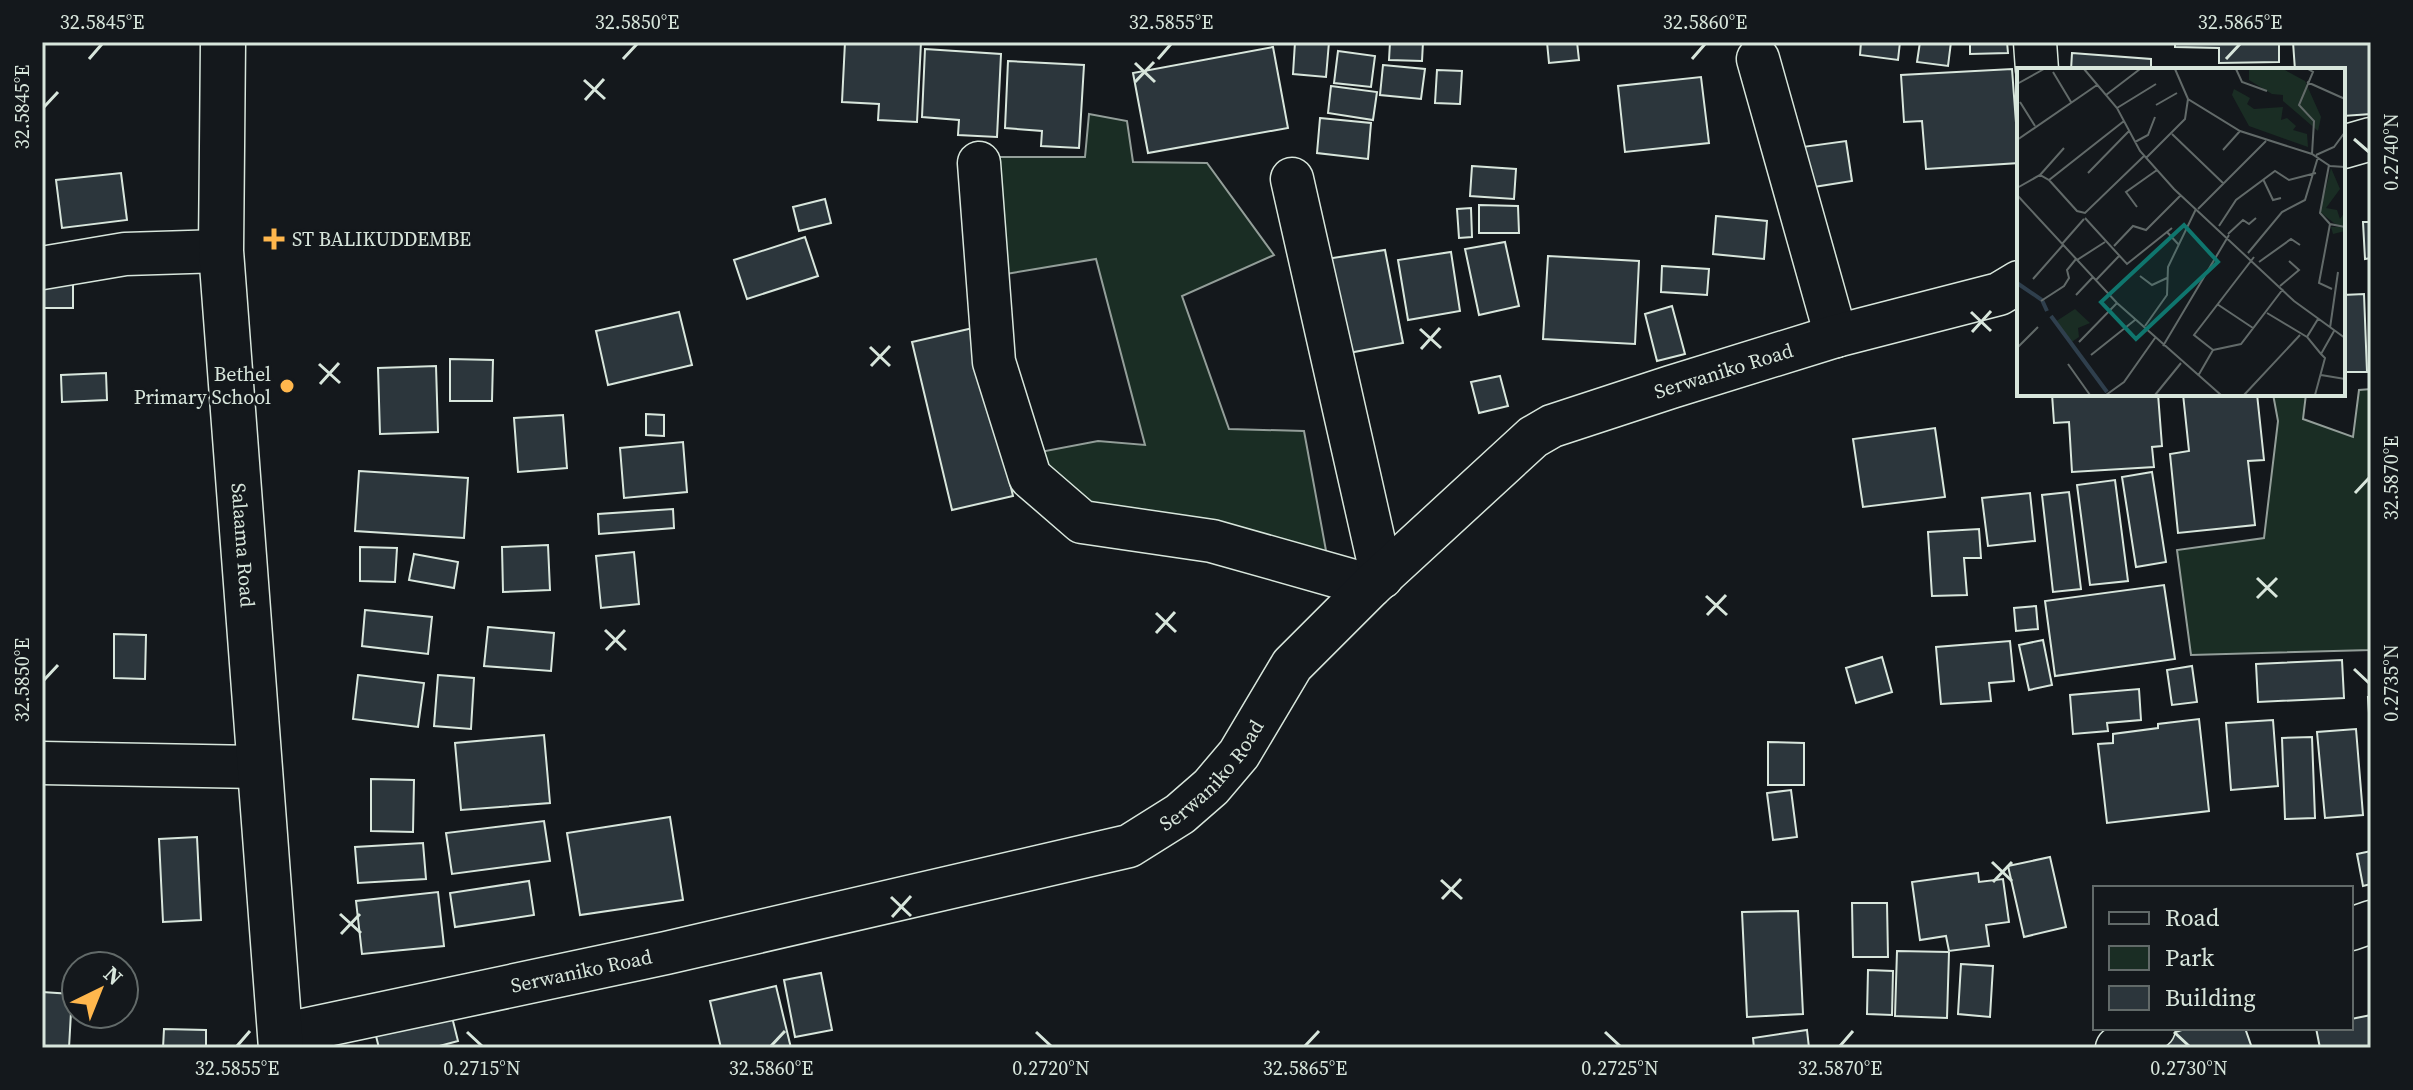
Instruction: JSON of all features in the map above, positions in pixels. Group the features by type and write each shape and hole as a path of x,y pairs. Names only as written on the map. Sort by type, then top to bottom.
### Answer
{"main road":[{"name":"Salaama Road","path":"223,42 221,251 280,1042"}],"street":[{"path":"2035,42 2037,68"},
{"path":"1758,59 1836,336"},
{"path":"2345,146 2371,139"},
{"path":"979,163 994,362 1030,477 1082,522 1212,541 1376,582 1292,179"},
{"path":"42,268 125,254 221,251"},
{"name":"Serwaniko Road","path":"280,1042 1129,846 1180,814 1211,787 1239,754 1292,665 1376,582 1533,437 1552,426 1836,336 1999,294 2017,283"},
{"path":"42,763 260,767"},
{"path":"2117,1048 2150,1030"}],"green space":[{"path":"1089,114 1127,121 1133,162 1207,163 1274,255 1182,296 1229,429 1304,431 1327,556 1084,515 1043,477 1040,452 1098,441 1145,445 1096,259 1000,275 997,157 1085,157"},
{"path":"2371,389 2371,650 2191,655 2177,550 2264,538 2278,421 2273,396 2306,396 2303,419 2353,437 2359,390"}],"building":[{"path":"845,42 921,42 917,122 878,120 879,104 842,102"},
{"path":"1295,42 1329,42 1326,77 1293,74"},
{"path":"1390,42 1423,42 1422,61 1389,60"},
{"path":"1547,42 1577,42 1579,60 1549,63"},
{"path":"1861,42 1900,42 1898,60 1860,55"},
{"path":"1920,42 1951,42 1948,66 1917,62"},
{"path":"1970,42 2007,42 2008,53 1970,54"},
{"path":"2175,42 2279,42 2279,62 2219,63 2219,48 2175,47"},
{"path":"2293,42 2371,42 2371,114 2345,116 2345,68 2295,68"},
{"path":"1273,47 1288,128 1148,153 1133,73"},
{"path":"925,49 1001,54 997,137 958,135 959,120 922,117"},
{"path":"1338,51 1375,56 1371,87 1334,83"},
{"path":"2072,53 2151,59 2151,68 2071,68"},
{"path":"1008,61 1084,65 1079,148 1041,146 1042,131 1005,128"},
{"path":"1383,65 1425,69 1421,99 1380,95"},
{"path":"2012,69 2017,163 1926,169 1922,121 1904,122 1901,75"},
{"path":"1437,70 1462,71 1460,104 1435,103"},
{"path":"1701,77 1709,143 1625,152 1618,86"},
{"path":"1331,86 1377,92 1373,120 1328,113"},
{"path":"1320,118 1371,123 1368,159 1317,153"},
{"path":"1846,141 1852,181 1801,189 1795,148"},
{"path":"1472,166 1516,169 1514,199 1470,196"},
{"path":"121,173 127,220 62,228 56,180"},
{"path":"825,199 831,223 799,231 793,207"},
{"path":"1479,205 1518,206 1519,233 1479,233"},
{"path":"1471,208 1472,237 1459,238 1457,209"},
{"path":"1716,216 1767,221 1764,259 1713,254"},
{"path":"2363,222 2371,222 2371,258 2365,259"},
{"path":"805,237 818,276 747,299 734,260"},
{"path":"1505,242 1519,306 1479,315 1465,249"},
{"path":"1385,250 1403,343 1343,354 1326,259"},
{"path":"1451,252 1460,311 1408,320 1398,260"},
{"path":"1548,256 1639,261 1635,344 1543,339"},
{"path":"1662,266 1709,269 1707,295 1661,292"},
{"path":"42,284 73,284 73,308 42,308"},
{"path":"2364,294 2367,372 2345,372 2345,295"},
{"path":"1672,306 1685,354 1657,361 1645,314"},
{"path":"679,312 692,365 608,385 596,331"},
{"path":"973,328 1013,496 952,510 912,342"},
{"path":"450,359 493,360 492,401 450,401"},
{"path":"436,366 438,432 380,434 378,368"},
{"path":"106,373 107,400 62,402 61,375"},
{"path":"1500,376 1508,406 1479,413 1471,382"},
{"path":"2052,396 2158,396 2162,446 2152,447 2154,467 2072,472 2069,422 2054,423"},
{"path":"2183,396 2257,396 2264,460 2248,461 2255,525 2178,533 2170,454 2189,451"},
{"path":"646,414 664,415 664,436 646,435"},
{"path":"563,415 567,468 518,472 514,418"},
{"path":"1935,428 1945,497 1863,507 1853,439"},
{"path":"683,442 687,492 624,498 620,448"},
{"path":"359,471 468,478 464,538 355,531"},
{"path":"2152,472 2166,562 2136,567 2122,477"},
{"path":"2115,480 2128,581 2090,585 2077,485"},
{"path":"2069,492 2081,589 2053,592 2042,495"},
{"path":"2030,493 2035,541 1988,546 1982,498"},
{"path":"673,509 674,528 599,534 598,514"},
{"path":"1979,529 1981,558 1964,558 1967,595 1932,596 1928,532"},
{"path":"548,545 550,590 503,592 502,547"},
{"path":"360,547 397,548 395,582 360,581"},
{"path":"634,552 639,604 601,608 596,556"},
{"path":"414,554 458,562 454,588 409,580"},
{"path":"2164,585 2175,659 2055,676 2045,601"},
{"path":"2036,606 2038,629 2016,631 2014,608"},
{"path":"365,610 432,617 428,654 362,646"},
{"path":"488,627 554,633 551,671 484,666"},
{"path":"114,634 146,635 145,679 114,678"},
{"path":"2043,640 2052,685 2029,690 2019,645"},
{"path":"2010,641 2014,681 1989,683 1991,701 1941,704 1936,647"},
{"path":"1882,657 1892,692 1856,703 1846,668"},
{"path":"2342,660 2344,698 2258,702 2256,664"},
{"path":"2192,666 2197,702 2172,705 2167,670"},
{"path":"358,675 424,683 418,727 353,719"},
{"path":"438,675 474,678 471,729 434,726"},
{"path":"2139,689 2141,720 2107,723 2108,731 2073,734 2070,695"},
{"path":"2368,697 2371,697 2371,745"},
{"path":"2199,719 2209,811 2107,823 2098,744 2113,743 2113,734"},
{"path":"2273,720 2278,786 2231,790 2226,723"},
{"path":"2356,729 2363,815 2325,818 2317,732"},
{"path":"544,735 550,803 461,810 455,743"},
{"path":"2312,737 2315,818 2285,819 2282,738"},
{"path":"1768,742 1804,743 1804,785 1768,785"},
{"path":"371,779 414,780 413,832 371,831"},
{"path":"1791,790 1797,837 1773,840 1767,793"},
{"path":"670,817 683,900 580,915 567,833"},
{"path":"544,821 550,861 452,874 446,833"},
{"path":"197,837 201,920 163,922 159,839"},
{"path":"423,843 426,879 358,883 355,847"},
{"path":"2371,851 2371,884 2363,886 2357,854"},
{"path":"2050,857 2066,927 2024,937 2008,866"},
{"path":"1978,873 1979,882 2003,879 2009,922 1986,925 1989,946 1949,951 1946,936 1920,940 1912,882"},
{"path":"529,881 534,915 455,927 450,893"},
{"path":"438,892 444,946 362,954 356,901"},
{"path":"1852,903 1887,903 1888,957 1853,957"},
{"path":"1798,911 1803,1014 1747,1017 1742,912"},
{"path":"1897,951 1949,952 1947,1018 1895,1016"},
{"path":"1961,964 1993,966 1990,1017 1958,1014"},
{"path":"1868,970 1893,971 1892,1015 1867,1014"},
{"path":"821,973 832,1030 795,1037 784,980"},
{"path":"776,986 791,1048 721,1048 710,1001"},
{"path":"42,992 60,993 60,1030 70,1030 69,1048 42,1048"},
{"path":"451,1013 458,1041 432,1048 379,1048 375,1032"},
{"path":"2371,1015 2371,1048 2320,1048 2316,1030 2353,1030 2353,1019"},
{"path":"164,1029 206,1030 206,1048 163,1048"},
{"path":"1807,1030 1809,1048 1754,1048 1753,1038"},
{"path":"2182,1030 2246,1030 2252,1048 2154,1048 2151,1040"}],"place":[{"name":"ST BALIKUDDEMBE","path":"274,239"},
{"name":"Bethel Primary School","path":"287,386"}]}
